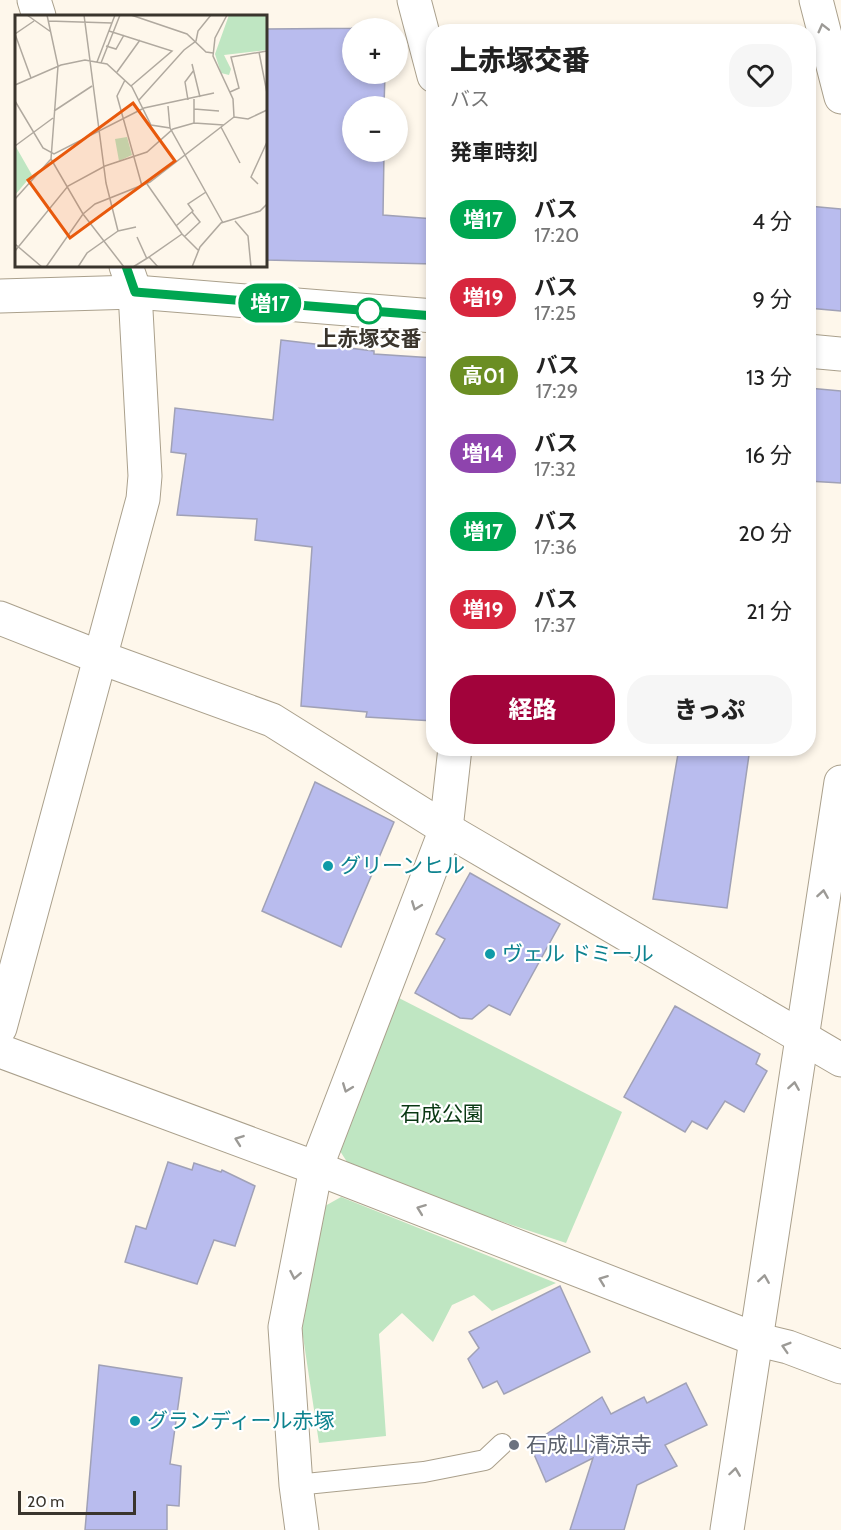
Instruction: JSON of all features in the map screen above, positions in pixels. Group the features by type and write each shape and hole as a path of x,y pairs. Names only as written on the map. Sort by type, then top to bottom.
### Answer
{"street":[{"path":"34,0 39,15"},
{"path":"414,0 426,46"},
{"path":"816,0 841,97"},
{"path":"0,1028 143,499 130,279"},
{"path":"0,296 130,279 426,315"},
{"path":"816,352 841,354"},
{"path":"0,618 272,720 446,829 841,1060"},
{"path":"302,1530 296,1485 285,1327 316,1168 446,829 454,756"},
{"path":"727,1530 841,782"},
{"path":"0,1051 316,1168 755,1339 788,1347 841,1367"}],"lane":[{"path":"296,1485 424,1472 465,1464 485,1460 502,1444"}],"green space":[{"name":"石成公園","path":"395,996 622,1112 566,1243 374,1179 349,1165 340,1151 341,1145"},
{"path":"341,1197 556,1283 492,1311 474,1295 452,1305 433,1342 402,1313 379,1334 386,1436 319,1443 302,1330 325,1206"}],"building":[{"path":"342,28 342,84 385,84 384,96 342,96 342,162 384,162 383,215 426,218 426,264 267,260 267,29"},
{"path":"816,207 841,209 841,311 816,309"},
{"path":"281,340 374,351 374,354 426,357 426,721 366,717 367,712 301,706 312,547 255,540 257,519 177,515 186,454 171,452 175,408 273,420"},
{"path":"816,389 841,391 841,483 816,481"},
{"path":"678,756 749,756 727,908 653,899"},
{"name":"グリーンヒル","path":"315,782 394,822 341,947 262,911"},
{"name":"ヴェル ドミール","path":"470,873 560,924 510,1015 489,1005 472,1019 460,1018 415,993 445,939 436,934"},
{"path":"675,1006 760,1054 756,1064 767,1071 744,1112 725,1101 707,1129 692,1121 685,1132 624,1097"},
{"path":"168,1162 192,1170 194,1163 221,1172 222,1170 255,1186 235,1246 214,1240 197,1284 125,1262 136,1226 146,1229"},
{"path":"560,1286 590,1352 504,1394 497,1381 483,1388 468,1359 479,1348 469,1332"},
{"name":"グランディール赤塚","path":"99,1365 182,1378 170,1464 181,1466 179,1506 167,1505 167,1530 85,1530"},
{"path":"686,1383 707,1425 665,1445 677,1466 637,1485 624,1530 570,1530 593,1458 546,1482 530,1445 602,1397 611,1414 644,1397 647,1403"}],"bus line":[{"name":"増17","path":"126,267 135,292 426,315"}],"place":[{"name":"上赤塚交番","path":"369,311"},
{"name":"グリーンヒル","path":"328,866"},
{"name":"ヴェル ドミール","path":"490,954"},
{"name":"グランディール赤塚","path":"135,1421"},
{"name":"石成山清涼寺","path":"514,1445"}]}
